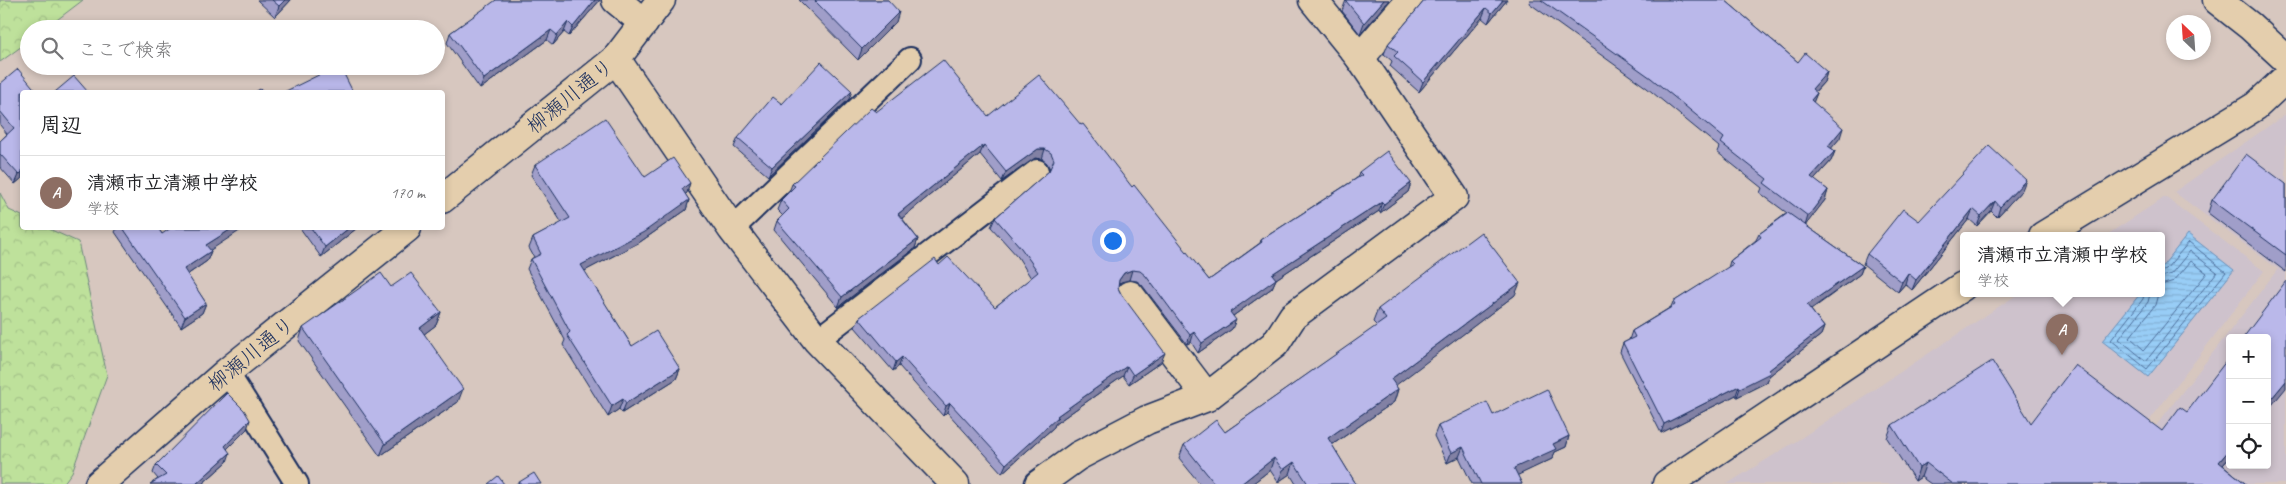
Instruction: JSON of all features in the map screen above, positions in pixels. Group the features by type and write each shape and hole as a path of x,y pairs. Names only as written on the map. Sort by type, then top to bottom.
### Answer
{"street":[{"path":"616,0 644,22"},
{"name":"柳瀬川通り","path":"445,197 616,60 661,0"},
{"path":"1039,484 1086,451 1147,420 1207,397 1275,344 1293,316 1454,197 1360,58 1313,0"},
{"path":"1360,58 1410,0"},
{"path":"2217,0 2250,26 2286,59"},
{"path":"616,60 732,229 817,340 955,484"},
{"path":"2050,232 2256,106 2286,78"},
{"name":"柳瀬川通り","path":"99,484 226,372 404,230"},
{"path":"1667,484 1960,288"},
{"path":"1130,295 1207,397"}],"lane":[{"path":"732,229 910,59"},
{"path":"817,340 1037,171"},
{"path":"226,372 297,484"}],"shaded area":[{"path":"2286,114 2286,484 2152,484 2127,463 2226,336 2226,469 2271,469 2271,334 2227,334 2278,269 2174,192"},
{"path":"2165,197 2264,271 2113,468 2134,484 1727,484 1798,440 2013,297 2165,297 2165,232 2111,232"}],"green space":[{"path":"0,0 83,0 57,20 20,20 20,48 0,62"},
{"path":"0,193 9,210 20,215 20,230 51,230 78,242 107,375 72,472 63,484 0,484"}],"water":[{"path":"2188,234 2234,270 2148,377 2102,341 2138,297 2165,297 2165,263"}],"building":[{"path":"272,0 285,0 279,6"},
{"path":"496,0 595,0 573,27 568,22 557,35 551,30 484,79 450,33"},
{"path":"814,0 888,0 899,12 862,49"},
{"path":"1346,0 1384,0 1364,23"},
{"path":"1425,0 1503,0 1492,13 1486,8 1423,82 1394,56 1398,52 1388,44"},
{"path":"1541,0 1725,0 1798,62 1805,53 1827,72 1812,89 1817,93 1811,100 1843,128 1828,146 1835,151 1811,177 1828,190 1808,216 1764,183 1767,179 1721,143 1724,138 1651,78"},
{"path":"943,60 988,116 1039,75 1081,125 1083,124 1132,187 1134,185 1209,280 1262,242 1261,240 1362,175 1359,172 1387,151 1411,183 1384,204 1382,202 1272,274 1276,279 1230,312 1236,320 1202,343 1194,332 1190,335 1146,276 1140,271 1132,270 1124,273 1119,280 1118,288 1121,294 1165,353 1133,375 1127,366 1057,416 1006,464 950,403 946,406 902,357 896,362 859,318 935,259 939,265 948,257 995,307 1038,272 1021,248 995,218 1049,171 1054,160 1051,153 1045,149 1038,149 1006,172 984,145 898,214 918,239 842,297 777,221 789,209 781,200 795,186 792,184 871,108 876,112"},
{"path":"821,62 852,91 772,167 738,138 773,97 782,104"},
{"path":"18,69 20,75 23,75 35,90 20,90 19,175 0,154 0,141 14,128 0,111 0,84"},
{"path":"319,75 344,75 352,90 288,90"},
{"path":"74,76 86,90 57,90"},
{"path":"605,118 645,177 673,158 690,183 682,189 689,200 644,232 581,265 632,346 656,331 680,369 626,403 623,399 612,406 567,335 570,332 531,259 541,254 533,238 570,218 535,165"},
{"path":"1989,146 2026,180 2000,207 1995,201 1981,216 1973,209 1916,280 1908,273 1902,282 1867,254 1903,209 1919,221"},
{"path":"2246,154 2286,184 2286,255 2212,200"},
{"path":"1788,213 1863,266 1807,305 1824,327 1769,370 1770,373 1740,388 1739,386 1664,424 1623,343 1635,337 1632,331 1675,305 1673,302 1733,264 1730,261 1761,237 1759,234"},
{"path":"124,230 159,230 162,234 168,230 230,230 206,245 211,251 184,269 206,303 185,317"},
{"path":"312,230 346,230 325,247"},
{"path":"1481,232 1520,283 1391,379 1398,389 1328,438 1356,484 1308,484 1294,462 1283,470 1274,458 1241,484 1215,484 1184,445 1216,420 1225,432 1386,319 1378,309"},
{"path":"381,273 391,287 411,273 441,312 420,328 463,389 385,444 303,328"},
{"path":"2286,281 2286,381 2271,399 2271,334 2246,334"},
{"path":"1992,361 2031,423 2075,365 2162,431 2180,407 2187,412 2226,361 2226,454 2219,462 2246,484 1953,484 1926,463 1919,468 1892,425"},
{"path":"1547,389 1569,436 1553,444 1556,449 1514,468 1522,484 1481,484 1463,447 1451,453 1438,426 1487,402 1493,415"},
{"path":"227,393 244,410 250,420 225,446 230,453 196,484 150,484 166,475 156,465"},
{"path":"534,473 541,484 516,484"},
{"path":"498,476 504,484 488,484"}],"place":[{"name":"清瀬市立清瀬中学校","path":"2062,355"}]}
